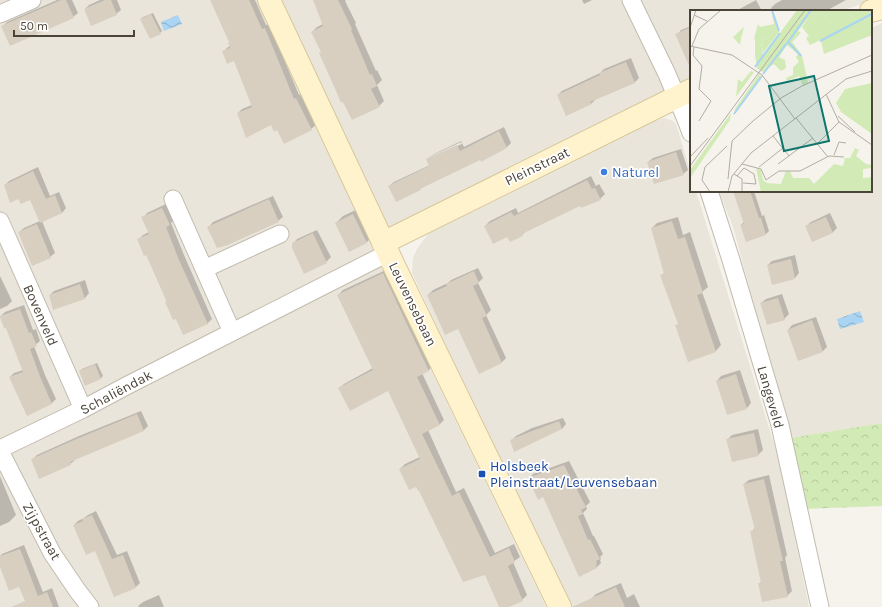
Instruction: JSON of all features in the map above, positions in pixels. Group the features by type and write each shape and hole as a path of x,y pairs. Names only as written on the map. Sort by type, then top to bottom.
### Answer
{"street":[{"path":"0,14 32,0"},
{"name":"Leuvensebaan","path":"269,0 386,248 560,607"},
{"path":"631,0 667,74 684,94 687,122 690,130"},
{"path":"872,11 882,8"},
{"name":"Pleinstraat","path":"386,248 684,94"},
{"name":"Langeveld","path":"709,192 780,425 820,607"},
{"path":"173,198 232,332"},
{"name":"Bovenveld","path":"0,221 83,410"},
{"path":"204,269 280,234"},
{"name":"Schaliëndak","path":"0,450 83,410 128,385 232,332 386,248"},
{"name":"Zijpstraat","path":"0,450 52,552 90,607"}],"shaded area":[{"path":"0,0 875,0 844,10 690,10 690,79 371,246 546,607 0,607"},
{"path":"882,23 882,423 790,438 733,227 719,192 872,192 872,28"},
{"path":"664,118 673,121 676,124 690,171 690,192 696,192 780,463 809,607 568,607 412,273 413,258 417,249 428,234 652,122"}],"green space":[{"path":"882,423 882,506 804,509 790,438"}],"water":[{"path":"178,15 182,24 164,31 161,22"},
{"path":"860,311 864,322 840,329 837,319"}],"building":[{"path":"61,0 66,0 74,18 10,46 1,26"},
{"path":"105,0 111,0 117,15 91,26 84,9"},
{"path":"210,0 249,0 262,29 265,28 294,99 296,98 312,130 284,144 277,130 274,132 271,125 246,138 237,113 252,107 234,61 227,64 222,51 230,48 229,42"},
{"path":"313,0 338,0 352,29 351,30 370,75 372,74 377,86 371,89 380,107 352,120 343,102 341,103 319,53 321,52 311,32 323,26"},
{"path":"151,14 161,34 150,39 140,19"},
{"path":"690,27 690,68 675,34"},
{"path":"626,62 635,83 590,102 592,104 566,116 557,95 600,75 599,73"},
{"path":"499,131 507,148 481,162 480,160 396,202 388,186 429,166 426,159 457,145 460,151"},
{"path":"676,152 684,175 654,184 647,162"},
{"path":"33,171 46,199 55,195 62,213 40,223 30,200 21,204 18,199 10,203 4,185"},
{"path":"587,180 592,189 595,188 601,200 581,208 580,206 522,234 523,236 510,242 507,237 493,244 484,226 511,212 514,216"},
{"path":"733,192 750,192 766,235 746,242 740,225 744,224"},
{"path":"269,199 279,222 228,245 217,248 207,227"},
{"path":"162,208 170,225 166,227 179,260 208,324 183,335 176,319 173,320 165,302 167,302 146,255 144,256 137,239 149,234 141,217"},
{"path":"353,214 367,243 349,252 335,223"},
{"path":"826,217 833,233 812,242 805,226"},
{"path":"672,221 678,239 685,237 703,293 697,295 716,352 688,362 675,325 678,324 660,275 664,274 651,228"},
{"path":"37,224 51,258 32,266 18,232"},
{"path":"313,233 327,263 304,274 292,248 292,243"},
{"path":"791,259 795,279 772,285 767,265"},
{"path":"474,271 479,283 473,286 487,316 482,318 502,363 479,374 458,329 445,335 427,295"},
{"path":"383,273 429,371 417,377 440,425 422,434 452,496 459,492 490,557 509,548 515,562 508,566 523,601 509,607 499,607 485,575 463,582 419,491 416,487 409,490 399,469 420,459 388,391 350,411 338,388 373,370 337,295"},
{"path":"80,284 85,299 53,310 49,295"},
{"path":"778,298 785,320 767,325 760,303"},
{"path":"20,309 29,333 31,332 37,346 30,349 52,404 27,416 9,377 23,372 6,328 4,328 0,317"},
{"path":"812,320 823,352 798,361 787,330"},
{"path":"95,364 101,379 85,386 79,371"},
{"path":"736,374 747,409 727,415 716,381"},
{"path":"137,414 144,431 70,462 71,465 39,479 31,459"},
{"path":"559,421 562,429 514,452 510,440"},
{"path":"754,433 759,456 732,462 726,439"},
{"path":"564,465 586,507 581,510 583,514 578,516 588,540 590,539 600,559 596,561 597,568 579,577 543,497 538,500 528,478"},
{"path":"764,479 783,561 780,561 788,597 762,602 758,583 761,583 750,531 755,530 743,484"},
{"path":"92,515 112,559 123,555 136,588 114,597 95,551 86,555 73,525"},
{"path":"20,549 38,596 47,592 53,607 11,607 25,601 19,587 9,591 0,567 0,556"},
{"path":"616,587 625,607 572,607"}],"place":[{"name":"Naturel","path":"604,172"},
{"name":"Holsbeek Pleinstraat/Leuvensebaan","path":"482,474"}]}
